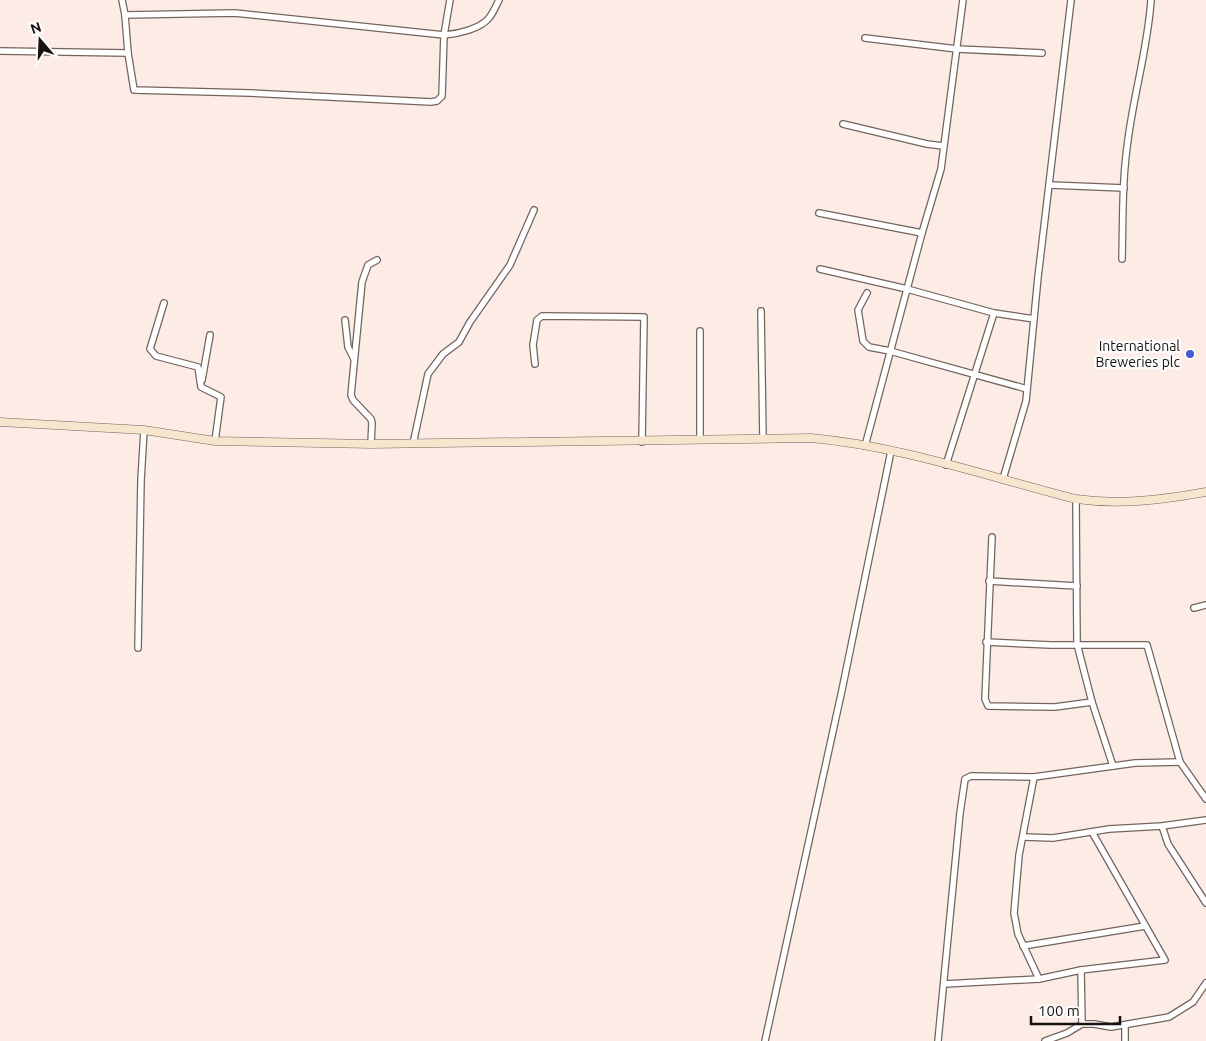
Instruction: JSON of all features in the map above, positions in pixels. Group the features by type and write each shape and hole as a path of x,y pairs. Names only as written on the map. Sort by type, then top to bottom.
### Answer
{"main road":[{"path":"0,422 144,430 214,441 413,444 811,438 838,440 891,451 1076,498 1100,502 1172,498 1206,492"}],"street":[{"path":"122,0 134,90 250,93 431,102 437,101 442,96 444,35 450,0"},
{"path":"125,14 236,13 444,35 456,34 481,24 489,18 499,0"},
{"path":"865,446 941,168 963,0"},
{"path":"1003,479 1026,401 1071,0"},
{"path":"1122,259 1124,188 1128,142 1136,87 1149,27 1151,0"},
{"path":"865,38 957,49 1042,53"},
{"path":"0,51 128,53"},
{"path":"844,125 943,146"},
{"path":"1050,185 1124,188"},
{"path":"413,444 428,374 443,354 459,342 470,322 510,265 534,210"},
{"path":"819,213 922,232"},
{"path":"371,444 371,419 353,400 351,395 362,282 368,265 376,260"},
{"path":"820,269 994,312 1034,319"},
{"path":"867,293 858,310 863,341 869,347 890,351 1027,389"},
{"path":"164,303 150,349 156,356 198,367 201,387"},
{"path":"761,311 763,439"},
{"path":"946,465 976,376 994,312"},
{"path":"535,364 532,345 537,320 542,316 644,318 642,442"},
{"path":"345,320 348,347 354,359"},
{"path":"700,331 700,439"},
{"path":"201,387 210,335"},
{"path":"201,387 221,397 214,441"},
{"path":"138,648 141,473 144,430"},
{"path":"765,1041 842,690 891,451"},
{"path":"1076,498 1077,644 1092,702 1113,766"},
{"path":"992,537 986,642 985,699 988,706 1055,707 1092,702"},
{"path":"989,581 1077,586"},
{"path":"1194,608 1206,604"},
{"path":"986,642 1147,644 1180,762 1206,799"},
{"path":"938,1041 964,781 967,777 1034,777 1134,763 1180,762"},
{"path":"1034,777 1024,837 1019,855 1014,913 1018,934 1039,979"},
{"path":"1024,837 1053,838 1109,829 1162,826 1206,820"},
{"path":"1162,826 1168,844 1206,903"},
{"path":"944,984 1039,979 1081,970 1164,960 1092,832"},
{"path":"1024,946 1145,926"},
{"path":"1081,970 1082,1024"},
{"path":"1045,1041 1067,1033 1082,1024 1111,1027 1169,1017 1193,1002 1206,984"},
{"path":"1125,1025 1125,1041"}],"place":[{"name":"International Breweries plc","path":"1190,354"}]}
